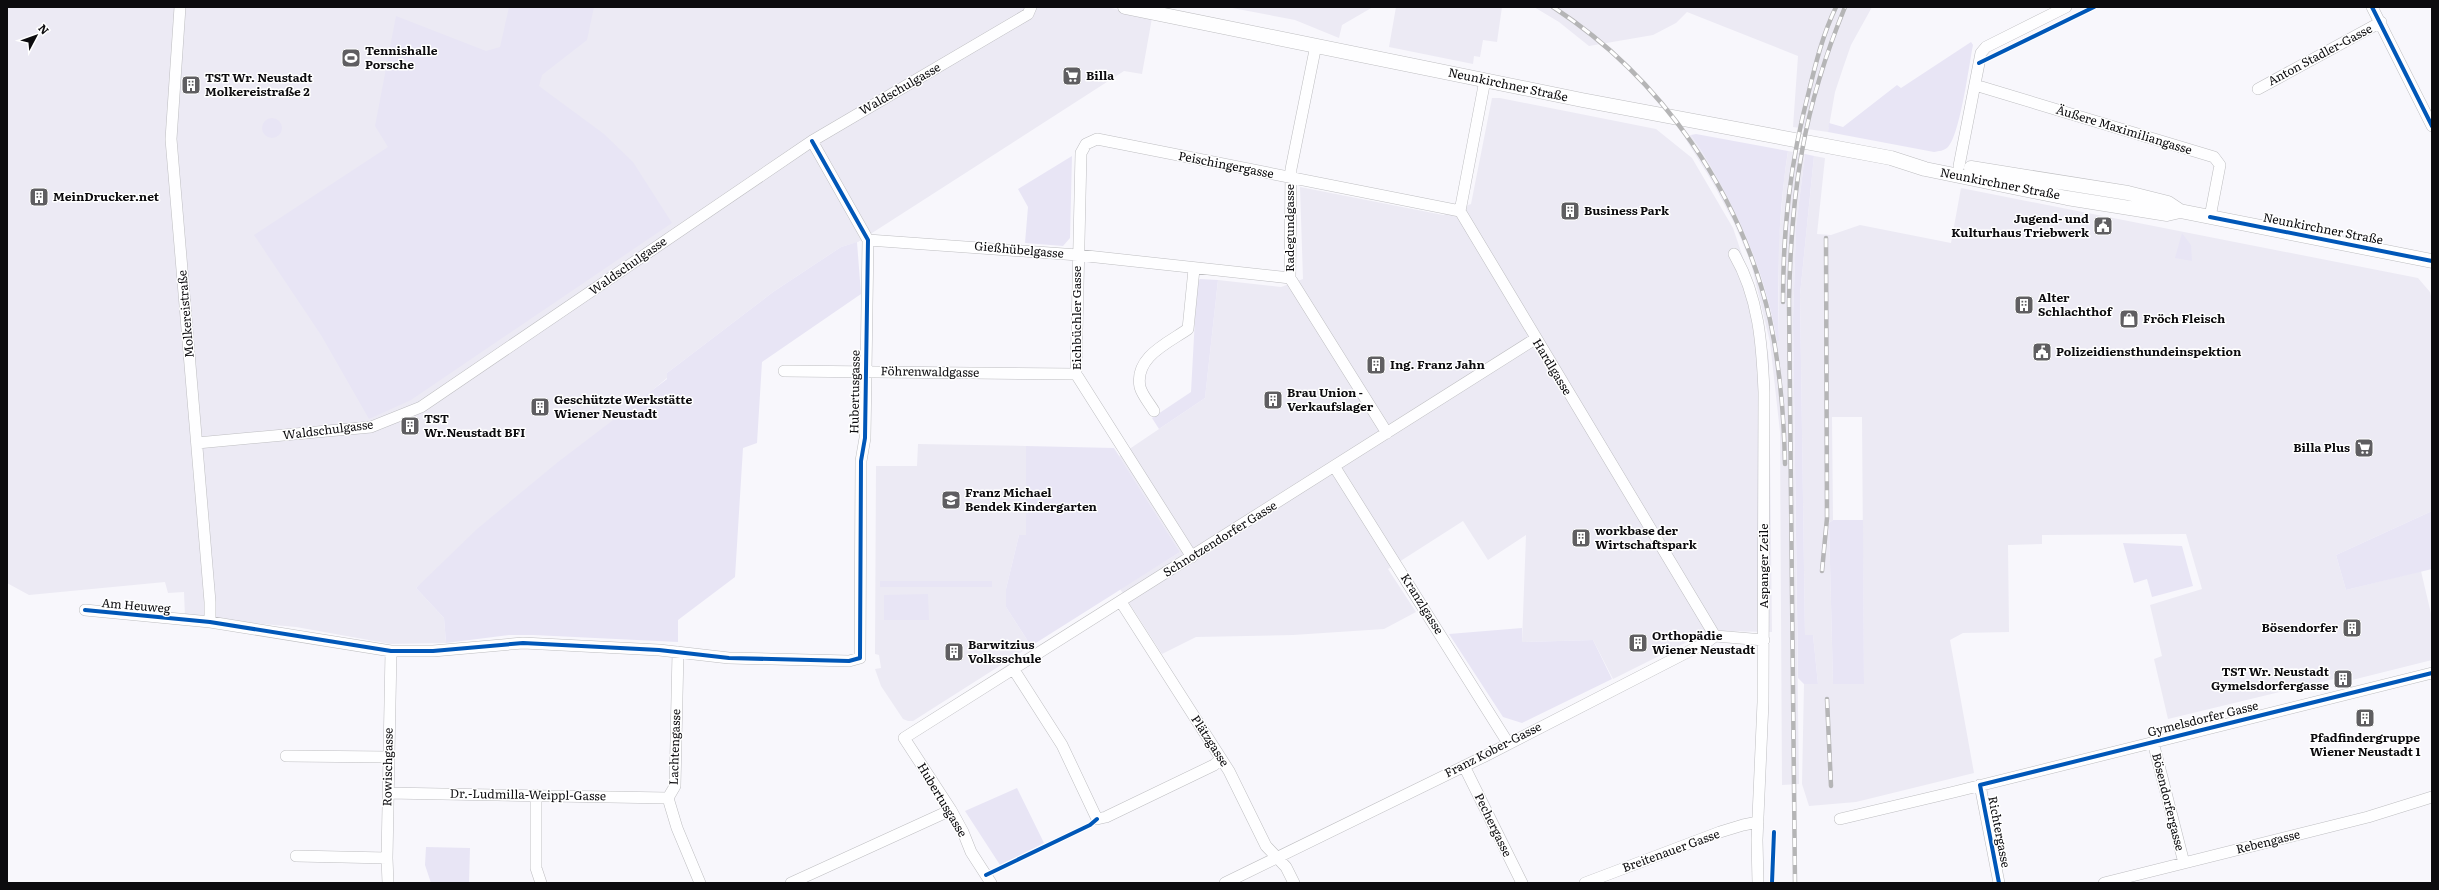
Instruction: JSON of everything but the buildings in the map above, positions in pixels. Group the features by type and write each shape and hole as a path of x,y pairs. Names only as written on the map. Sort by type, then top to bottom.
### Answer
{"main road":[{"name":"Neunkirchner Straße","path":"1125,7 1582,100 1891,158 1925,169 2087,201 2167,214 2180,211"},
{"name":"Neunkirchner Straße","path":"1891,158 1926,160 2128,194 2168,203 2180,211 2432,261"}],"street":[{"name":"Molkereistraße","path":"180,7 170,139 197,443 210,602 210,622"},
{"name":"Waldschulgasse","path":"197,443 371,427 414,411 812,141 1028,14 1031,7"},
{"name":"Neunkirchner Straße","path":"1959,166 1981,53 1986,47 2066,7"},
{"path":"2372,7 2381,22 2432,126"},
{"name":"Anton Stadler-Gasse","path":"2258,88 2381,22"},
{"name":"Radegundgasse","path":"1316,45 1290,177 1290,278 1387,433"},
{"path":"1460,211 1485,80"},
{"name":"Äußere Maximiliangasse","path":"1974,86 2214,157 2220,165 2210,217"},
{"name":"Peischingergasse","path":"1086,144 1097,139 1460,211"},
{"path":"812,141 868,240"},
{"name":"Eichbüchler Gasse","path":"1086,144 1081,153 1076,374 1192,557"},
{"name":"Hardlgasse","path":"1460,211 1535,339 1715,636"},
{"name":"Gießhübelgasse","path":"868,240 1078,255 1290,278"},
{"name":"Hubertusgasse","path":"860,658 861,461 865,438 868,240"},
{"name":"Aspanger Zeile","path":"1734,254 1742,268 1755,307 1762,355 1764,640 1758,822 1758,883"},
{"path":"1154,411 1140,388 1141,372 1150,354 1188,330 1194,268"},
{"name":"Schnotzendorfer Gasse","path":"904,738 1014,670 1535,339"},
{"name":"Föhrenwaldgasse","path":"784,371 1076,374"},
{"name":"Kranzlgasse","path":"1334,466 1508,742"},
{"name":"Plätzgasse","path":"1121,602 1221,759 1266,846 1286,867 1294,883"},
{"name":"Am Heuweg","path":"86,610 210,622 391,651 433,650 523,643 678,652 728,658 850,660 860,658"},
{"path":"1715,636 1764,640"},
{"name":"Franz Kober-Gasse","path":"1225,883 1464,766 1508,742 1707,642 1715,636"},
{"name":"Rowischgasse","path":"388,883 387,858 391,651"},
{"name":"Lachtengasse","path":"678,652 675,786 668,798 677,828 700,883"},
{"path":"1014,670 1062,745 1098,819 1106,817 1214,765 1221,759"},
{"name":"Gymelsdorfer Gasse","path":"1840,819 2432,672"},
{"name":"Hubertusgasse","path":"904,738 951,810 964,832 971,852 991,883"},
{"name":"Bösendorfergasse","path":"2153,742 2184,863"},
{"path":"286,756 389,757"},
{"name":"Pechergasse","path":"1464,766 1522,883"},
{"name":"Richtergasse","path":"1980,785 1998,883"},
{"name":"Dr.-Ludmilla-Weippl-Gasse","path":"388,793 668,798"},
{"path":"536,795 536,868 541,883"},
{"name":"Rebengasse","path":"2104,883 2368,817 2432,797"},
{"path":"790,883 951,810"},
{"name":"Breitenauer Gasse","path":"1585,883 1720,832 1743,824 1758,822"},
{"path":"296,856 387,858"}],"shaded area":[{"path":"7,7 1107,7 1152,18 1142,74 1124,71 858,242 841,247 773,292 667,373 667,378 416,588 444,618 446,643 391,644 296,627 185,617 184,592 168,593 165,582 29,595 7,583"},
{"path":"509,7 594,7 587,40 542,75 539,86 604,134 633,162 672,223 411,400 369,419 321,335 254,235 388,147 375,126 396,16 486,51 500,47"},
{"path":"1227,7 1373,7 1342,25 1339,38 1295,20"},
{"path":"1396,7 1502,7 1497,42 1483,40 1480,57 1474,56 1473,64 1389,47"},
{"path":"1534,7 1872,7 1851,45 1835,92 1828,132 1793,127 1798,56 1687,12 1676,23 1653,35 1589,46 1559,22"},
{"path":"1971,42 1973,45 1960,115 1952,140 1948,147 1941,151 1934,152 1828,132 1829,123 1843,127 1897,85 1901,88"},
{"path":"1492,98 1500,98 1656,129 1692,158 1733,228 1759,305 1769,359 1772,632 1721,631 1699,636 1613,679 1593,640 1522,642 1526,535 1488,560 1463,521 1388,569 1416,612 1384,629 1293,635 1196,637 1162,654 1120,589 1180,552 1119,456 1205,398 1218,280 1281,287 1303,279 1300,187 1443,215 1471,204"},
{"path":"272,118 279,121 282,128 279,135 272,138 265,135 262,128 265,121"},
{"path":"1696,134 1788,151 1780,222 1778,293 1779,341 1777,341 1764,286 1745,234 1720,183 1691,135"},
{"path":"1691,135 1719,179 1740,220 1756,261 1768,300 1777,341 1779,341 1778,247 1788,151 1805,154 1796,227 1793,320 1799,784 1782,785 1780,432 1770,342 1751,263 1734,223 1713,183 1685,138"},
{"path":"1805,154 1814,156 1800,295 1805,635 1813,635 1818,684 1804,684 1798,678 1793,320 1796,227"},
{"path":"1072,156 1070,238 1063,246 1025,243 1028,207 1018,189"},
{"path":"1814,156 1825,158 1817,234 1831,235 1860,225 1951,243 1961,188 2418,278 2430,292 2432,301 2432,511 2336,555 2346,590 2421,571 2432,618 2432,660 2340,683 2338,678 2168,719 2154,659 2162,656 2150,605 2202,589 2186,534 2042,535 2042,544 2008,545 2009,632 1963,633 1950,640 1974,773 1856,802 1809,806 1802,784 1804,684 1818,684 1813,635 1805,635 1800,295","holes":["1832,417 1862,417 1864,684 1833,684 1829,523 1833,520"]},
{"path":"2182,233 2191,245 2192,261 2175,258"},
{"path":"857,242 861,294 762,362 757,443 743,448 735,577 678,620 678,642 509,635 446,643 444,618 416,588 477,529 558,462 667,379 667,373 773,292 841,247"},
{"path":"1200,279 1218,280 1205,398 1159,429 1152,418 1191,392 1197,281"},
{"path":"918,444 1026,446 1026,535 1019,535 1006,589 1006,607 1031,646 913,721 908,721 903,719 881,686 875,669 881,668 879,655 875,654 876,466 917,466"},
{"path":"1026,446 1114,448 1180,552 1031,646 1006,607 1006,589 1019,535 1026,535"},
{"path":"2432,511 2432,569 2346,590 2336,555"},
{"path":"1833,520 1863,520 1864,684 1833,684 1829,523"},
{"path":"2123,543 2182,546 2193,586 2152,597 2147,579 2134,583"},
{"path":"880,581 992,581 992,587 880,587"},
{"path":"928,594 929,620 884,620 884,595"},
{"path":"1522,628 1522,642 1593,640 1612,679 1522,723 1503,717 1449,634"},
{"path":"1017,788 1044,843 1000,865 965,811"},
{"path":"426,847 470,848 469,883 431,883 425,865"}],"railway":[{"path":"1553,7 1592,36 1629,68 1662,104 1692,142 1717,184 1739,228 1757,273 1770,320 1781,392 1785,464"},
{"path":"1783,302 1784,248 1792,170 1802,118 1817,59 1827,27 1836,7"},
{"path":"1795,883 1789,301 1790,261 1797,187 1809,116 1819,80 1845,7"},
{"path":"1822,571 1827,518 1826,238"},
{"path":"1827,699 1831,786"}],"cycle path":[{"path":"1979,63 2094,7"},
{"path":"2372,7 2432,126"},
{"path":"85,610 210,622 391,651 433,651 523,643 659,650 729,658 849,661 860,658 861,461 865,438 868,240 812,141"},
{"path":"2210,217 2432,261"},
{"path":"1999,883 1980,785 2432,673"},
{"path":"986,875 1090,825 1097,819"},
{"path":"1772,883 1774,832"}],"place":[{"name":"Tennishalle Porsche","path":"351,58"},
{"name":"Billa","path":"1072,76"},
{"name":"TST Wr. Neustadt Molkereistraße 2","path":"191,85"},
{"name":"MeinDrucker.net","path":"39,197"},
{"name":"Business Park","path":"1570,211"},
{"name":"Jugend- und Kulturhaus Triebwerk","path":"2103,226"},
{"name":"Alter Schlachthof","path":"2024,305"},
{"name":"Fröch Fleisch","path":"2129,319"},
{"name":"Polizeidiensthundeinspektion","path":"2042,352"},
{"name":"Ing. Franz Jahn","path":"1376,365"},
{"name":"Brau Union - Verkaufslager","path":"1273,400"},
{"name":"Geschützte Werkstätte Wiener Neustadt","path":"540,407"},
{"name":"TST Wr.Neustadt BFI","path":"410,426"},
{"name":"Billa Plus","path":"2364,448"},
{"name":"Franz Michael Bendek Kindergarten","path":"951,500"},
{"name":"workbase der Wirtschaftspark","path":"1581,538"},
{"name":"Bösendorfer","path":"2352,628"},
{"name":"Orthopädie Wiener Neustadt","path":"1638,643"},
{"name":"Barwitzius Volksschule","path":"954,652"},
{"name":"TST Wr. Neustadt Gymelsdorfergasse","path":"2343,679"},
{"name":"Pfadfindergruppe Wiener Neustadt 1","path":"2365,718"}]}
